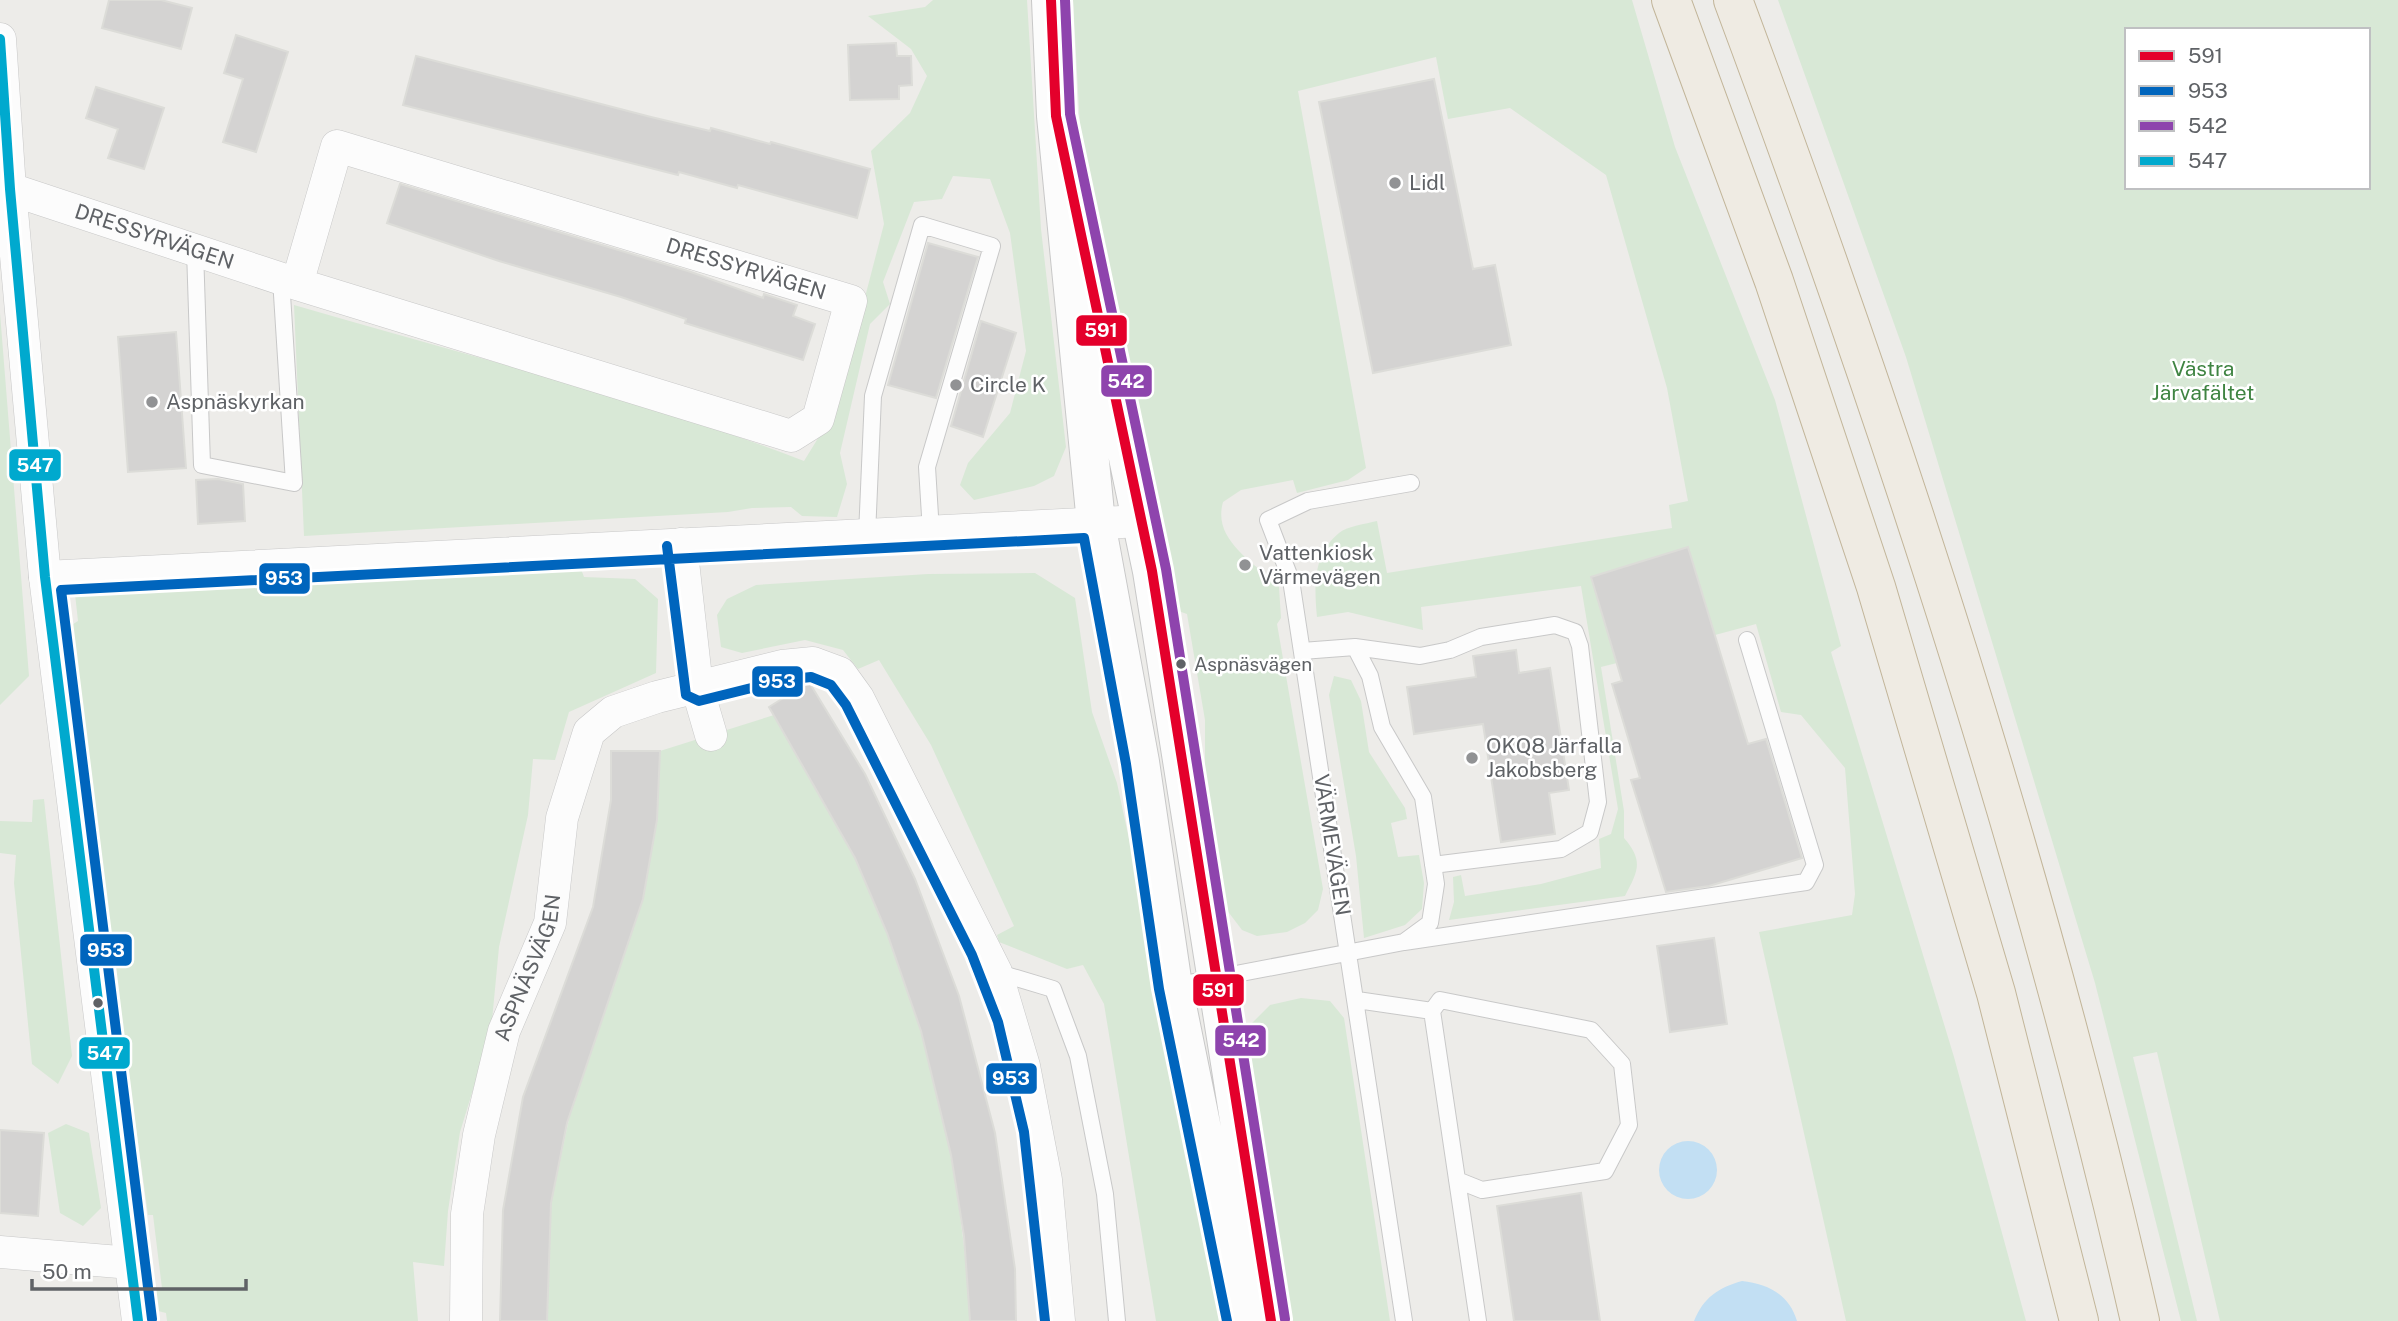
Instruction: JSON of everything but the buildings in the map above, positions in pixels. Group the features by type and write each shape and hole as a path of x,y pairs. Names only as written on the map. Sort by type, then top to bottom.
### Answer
{"highway":[{"path":"1671,0 1774,281 1876,587 1996,993 2079,1321"},
{"path":"1733,0 1829,260 1935,573 2054,978 2140,1321"}],"street":[{"path":"1051,0 1056,116 1096,523 1140,762 1173,986 1241,1321"},
{"path":"0,39 10,189 45,577 138,1321"},
{"path":"1056,116 1141,521 1270,1321"},
{"name":"DRESSYRVÄGEN","path":"10,189 289,282 791,436 818,419 851,301 337,146 289,282"},
{"path":"45,577 1141,521"},
{"path":"681,544 697,687 711,735"},
{"name":"ASPNÄSVÄGEN","path":"466,1321 467,1214 479,1135 505,1031 550,923 562,818 589,733 613,712 782,666 813,663 840,673 858,698 996,972 1024,1066 1046,1181 1059,1321"},
{"path":"0,1252 131,1263"}],"lane":[{"path":"867,535 873,396 922,225 992,246 927,467 932,531"},
{"path":"195,250 202,465 294,483 289,282"},
{"name":"VÄRMEVÄGEN","path":"1404,1321 1291,580 1268,520 1308,501 1411,483"},
{"path":"1302,651 1355,648 1420,656 1450,650 1481,637 1555,625 1575,632 1580,646 1598,802 1590,832 1561,849 1433,865"},
{"path":"1173,986 1404,942 1806,882 1815,864 1747,640"},
{"path":"1355,648 1370,676 1382,727 1423,797 1436,884 1430,923 1404,942"},
{"path":"996,972 1054,989 1078,1056 1105,1194 1117,1321"},
{"path":"1357,1000 1432,1011"},
{"path":"1457,1180 1482,1190 1605,1171 1629,1125 1622,1064 1591,1030 1440,1000 1432,1011 1457,1180 1478,1321"}],"green space":[{"path":"933,0 1027,0 1041,229 1066,447 1054,476 1034,486 974,500 960,485 968,463 1010,413 1026,351 1010,233 990,179 953,176 942,199 914,202 883,282 890,304 870,324 840,453 847,484 837,517 802,516 791,507 752,508 728,512 304,536 294,305 615,397 804,461 836,409 884,224 871,151 910,113 927,76 911,49 868,16 925,7"},
{"path":"1073,0 1632,0 1675,147 1775,400 1841,646 1831,652 1954,1057 2026,1321 1846,1321 1759,932 1852,915 1855,894 1845,768 1801,715 1781,712 1756,624 1715,635 1689,549 1591,577 1617,663 1601,667 1624,811 1624,838 1637,860 1636,873 1625,896 1449,920 1454,902 1453,877 1461,875 1465,896 1541,884 1601,868 1599,839 1611,834 1618,809 1581,586 1421,607 1423,630 1348,612 1317,617 1317,571 1324,551 1339,533 1377,521 1387,573 1672,528 1669,505 1688,501 1667,388 1606,175 1510,108 1448,119 1436,57 1298,91 1366,468 1348,480 1297,493 1293,480 1241,490 1223,502 1221,516 1230,539 1238,550 1279,587 1281,618 1277,624 1323,889 1318,910 1305,923 1287,932 1257,936 1242,930 1223,905 1205,811 1205,720 1187,614 1167,607 1084,199"},
{"name":"Västra Järvafältet","path":"1778,0 2398,0 2398,1321 2220,1321 2157,1052 2133,1057 2197,1321 2181,1321 2095,983 1906,357"},
{"path":"0,313 29,676 0,705"},
{"path":"581,569 584,577 635,579 658,599 656,673 569,712 555,760 533,759 528,815 499,947 491,1031 460,1132 448,1211 444,1266 413,1262 418,1321 167,1321 166,1313 158,1311 155,1290 162,1288 153,1215 148,1215 67,628 78,621 75,594 95,594 104,582"},
{"path":"1035,573 1075,598 1092,712 1117,783 1214,1235 1226,1321 1156,1321 1104,1004 1083,965 1067,969 999,942 997,935 1014,926 931,745 879,660 858,669 843,650 805,640 742,653 721,647 717,615 727,599 756,585 928,574"},
{"path":"1334,676 1351,680 1361,701 1369,752 1405,808 1407,819 1391,823 1398,857 1419,855 1424,883 1422,909 1405,925 1364,938 1356,856 1329,695"},
{"path":"774,715 846,840 901,970 935,1084 948,1143 966,1261 970,1321 547,1321 551,1203 573,1100 643,899 657,820 660,751"},
{"path":"44,799 72,1056 58,1084 32,1064 14,883 16,855 0,853 0,821 32,822 33,800"},
{"path":"1301,998 1330,1001 1344,1018 1390,1321 1284,1321 1244,1031 1270,1005"},
{"path":"66,1124 89,1133 101,1208 83,1226 60,1213 48,1133"}],"water":[{"path":"1682,1141 1694,1141 1709,1149 1717,1164 1717,1176 1709,1191 1694,1199 1682,1199 1667,1191 1659,1176 1659,1164 1667,1149"},
{"path":"1742,1281 1769,1288 1783,1297 1797,1321 1694,1321 1702,1306 1713,1295"}],"transit line":[{"name":"591","path":"1051,0 1056,116 1152,571 1271,1321"},
{"name":"542","path":"1065,0 1070,114 1166,569 1285,1319"},
{"name":"547","path":"0,39 10,189 45,577 138,1321"},
{"name":"953","path":"152,1319 61,590 1084,538 1126,764 1159,989 1227,1321"},
{"name":"953","path":"667,546 686,695 699,701 784,680 811,677 831,685 846,705 972,955 998,1022 1024,1132 1045,1321"}],"place":[{"name":"Lidl","path":"1395,183"},
{"name":"Circle K","path":"956,385"},
{"name":"Aspnäskyrkan","path":"152,402"},
{"name":"Vattenkiosk Värmevägen","path":"1245,565"},
{"name":"Aspnäsvägen","path":"1181,664"},
{"name":"OKQ8 Järfalla Jakobsberg","path":"1472,758"}]}
